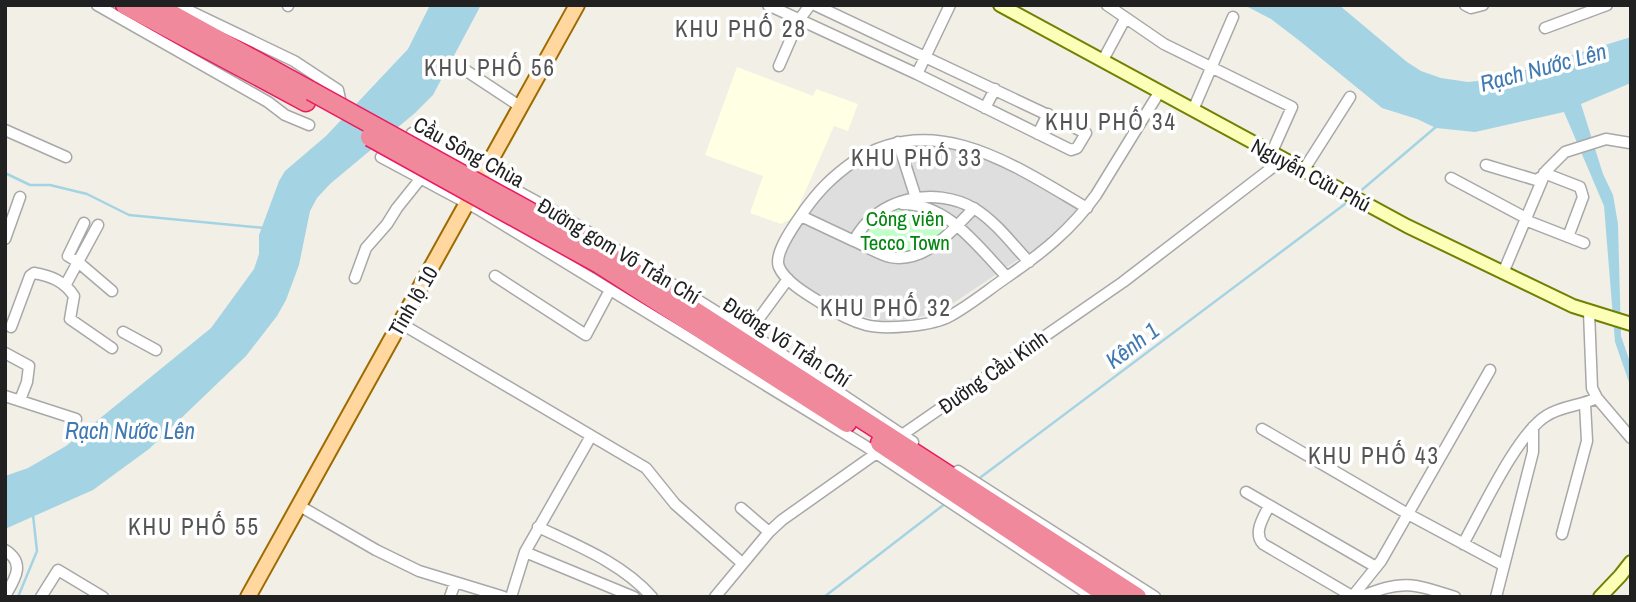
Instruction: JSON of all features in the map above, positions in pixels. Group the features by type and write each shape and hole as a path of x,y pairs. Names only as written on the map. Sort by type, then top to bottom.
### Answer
{"highway":[{"path":"125,5 308,96"},
{"path":"155,5 308,96"},
{"name":"Cầu Sông Chùa","path":"308,96 602,259"},
{"name":"Đường Võ Trần Chí","path":"602,259 981,504"},
{"path":"981,504 1110,597"},
{"path":"981,504 1138,597"}],"main road":[{"name":"Tỉnh lộ 10","path":"248,597 577,5"},
{"name":"Nguyễn Cửu Phú","path":"1000,5 1370,207 1589,312 1628,323"},
{"path":"1600,597 1631,562"}],"street":[{"path":"97,5 268,102 285,115 309,125"},
{"path":"177,5 293,61 338,90 340,99"},
{"path":"768,5 799,20 917,75 1071,150 1077,148 1086,133 813,5 799,20 779,66"},
{"path":"917,75 950,5"},
{"path":"1107,5 1164,44 1292,107 1276,157"},
{"path":"1465,5 1471,8 1483,5"},
{"path":"1569,19 1570,5"},
{"path":"1545,28 1607,5"},
{"path":"1193,110 1233,17"},
{"path":"1103,60 1125,19"},
{"path":"866,51 877,34"},
{"path":"459,66 521,107"},
{"path":"985,108 995,89"},
{"path":"1087,208 1015,168 968,146 944,141 898,142 869,151 831,177 801,216 779,254 778,263 788,279 836,312 868,326 918,324 947,318 1029,262 1067,231 1087,208 1160,91"},
{"path":"1303,171 1350,97"},
{"path":"1038,134 1048,114"},
{"path":"5,130 66,157"},
{"name":"Đường gom Võ Trần Chí","path":"412,133 561,215 748,331 890,444"},
{"path":"1486,165 1536,180 1565,152 1606,139 1630,141"},
{"path":"898,142 916,198"},
{"name":"Đường gom Võ Trần Chí","path":"381,157 468,204 610,290 890,444"},
{"name":"Đường Cầu Kinh","path":"715,597 769,532 793,511 1123,282 1276,157"},
{"path":"1503,273 1544,175"},
{"path":"1544,175 1580,187 1583,197 1568,237"},
{"path":"355,278 366,248 421,178"},
{"path":"1451,178 1526,219 1584,243"},
{"path":"5,239 20,197"},
{"path":"854,241 870,219 894,204 916,198 949,199 974,208 984,215 1029,262"},
{"path":"894,204 911,204 950,219 1007,277"},
{"path":"801,216 890,257 902,258 936,245 974,208"},
{"path":"84,223 68,255 112,292"},
{"path":"66,284 98,225"},
{"path":"11,327 30,276 34,272 66,284 74,296 70,319 111,348"},
{"path":"495,276 586,335 610,290"},
{"path":"748,331 788,279"},
{"path":"1589,312 1591,383 1597,398 1631,438"},
{"path":"400,323 646,468 675,504 742,563"},
{"path":"123,332 156,350"},
{"path":"5,354 29,366 20,400"},
{"path":"1269,506 1258,536 1262,544 1352,596 1376,567 1490,370"},
{"path":"5,396 76,419"},
{"path":"1463,544 1518,447 1533,427 1555,411 1585,404 1597,398"},
{"path":"1562,534 1587,441 1585,404"},
{"path":"1496,597 1533,452 1533,427"},
{"path":"1262,429 1408,514 1503,565"},
{"path":"511,597 525,552 591,436"},
{"path":"1246,492 1376,567"},
{"path":"981,504 1093,597"},
{"path":"981,504 1155,597"},
{"path":"298,505 376,550 419,571 504,597"},
{"path":"741,508 769,532"},
{"path":"538,527 590,552 636,579 652,597"},
{"path":"5,550 16,559 19,566 17,576 5,596"},
{"path":"525,552 634,597"},
{"path":"40,597 58,570 103,597"},
{"path":"450,597 455,583"},
{"path":"1361,597 1386,587 1416,584 1455,597"}],"shaded area":[{"path":"737,67 813,96 816,89 858,104 848,131 834,126 794,217 781,224 750,213 763,176 705,155"},
{"path":"901,144 952,144 1007,166 1072,203 1076,213 1037,247 943,310 913,319 881,321 853,313 831,303 789,275 781,262 787,247 817,198 847,169"}],"green space":[{"name":"Công viên Tecco Town","path":"903,208 912,208 953,223 931,241 910,252 888,251 862,238 879,218"}],"water":[{"name":"Rạch Nước Lên","path":"430,5 481,5 433,95 317,198 310,211 299,265 286,300 246,356 149,449 93,490 5,529 5,476 28,468 66,446 211,328 254,269 259,254 259,235 285,171 326,136 408,49"},
{"name":"Rạch Nước Lên","path":"1244,5 1339,5 1421,71 1441,78 1468,82 1495,79 1631,37 1631,83 1581,104 1603,174 1613,195 1618,224 1621,336 1631,365 1631,388 1615,342 1604,206 1564,112 1475,132 1436,128 1382,108 1271,19"}],"waterway":[{"name":"Kênh 1","path":"1357,194 1437,126"},
{"path":"5,173 30,185 50,185 87,194 129,215 264,228"},
{"name":"Kênh 1","path":"977,480 1349,201"},
{"name":"Kênh 1","path":"824,597 946,503"},
{"path":"18,597 37,551 33,515"}],"district":[{"name":"KHU PHỐ 28","path":"741,28"},
{"name":"KHU PHỐ 56","path":"490,67"},
{"name":"KHU PHỐ 34","path":"1111,121"},
{"name":"KHU PHỐ 33","path":"917,157"},
{"name":"KHU PHỐ 32","path":"886,307"},
{"name":"KHU PHỐ 43","path":"1374,455"},
{"name":"KHU PHỐ 55","path":"194,526"}]}
